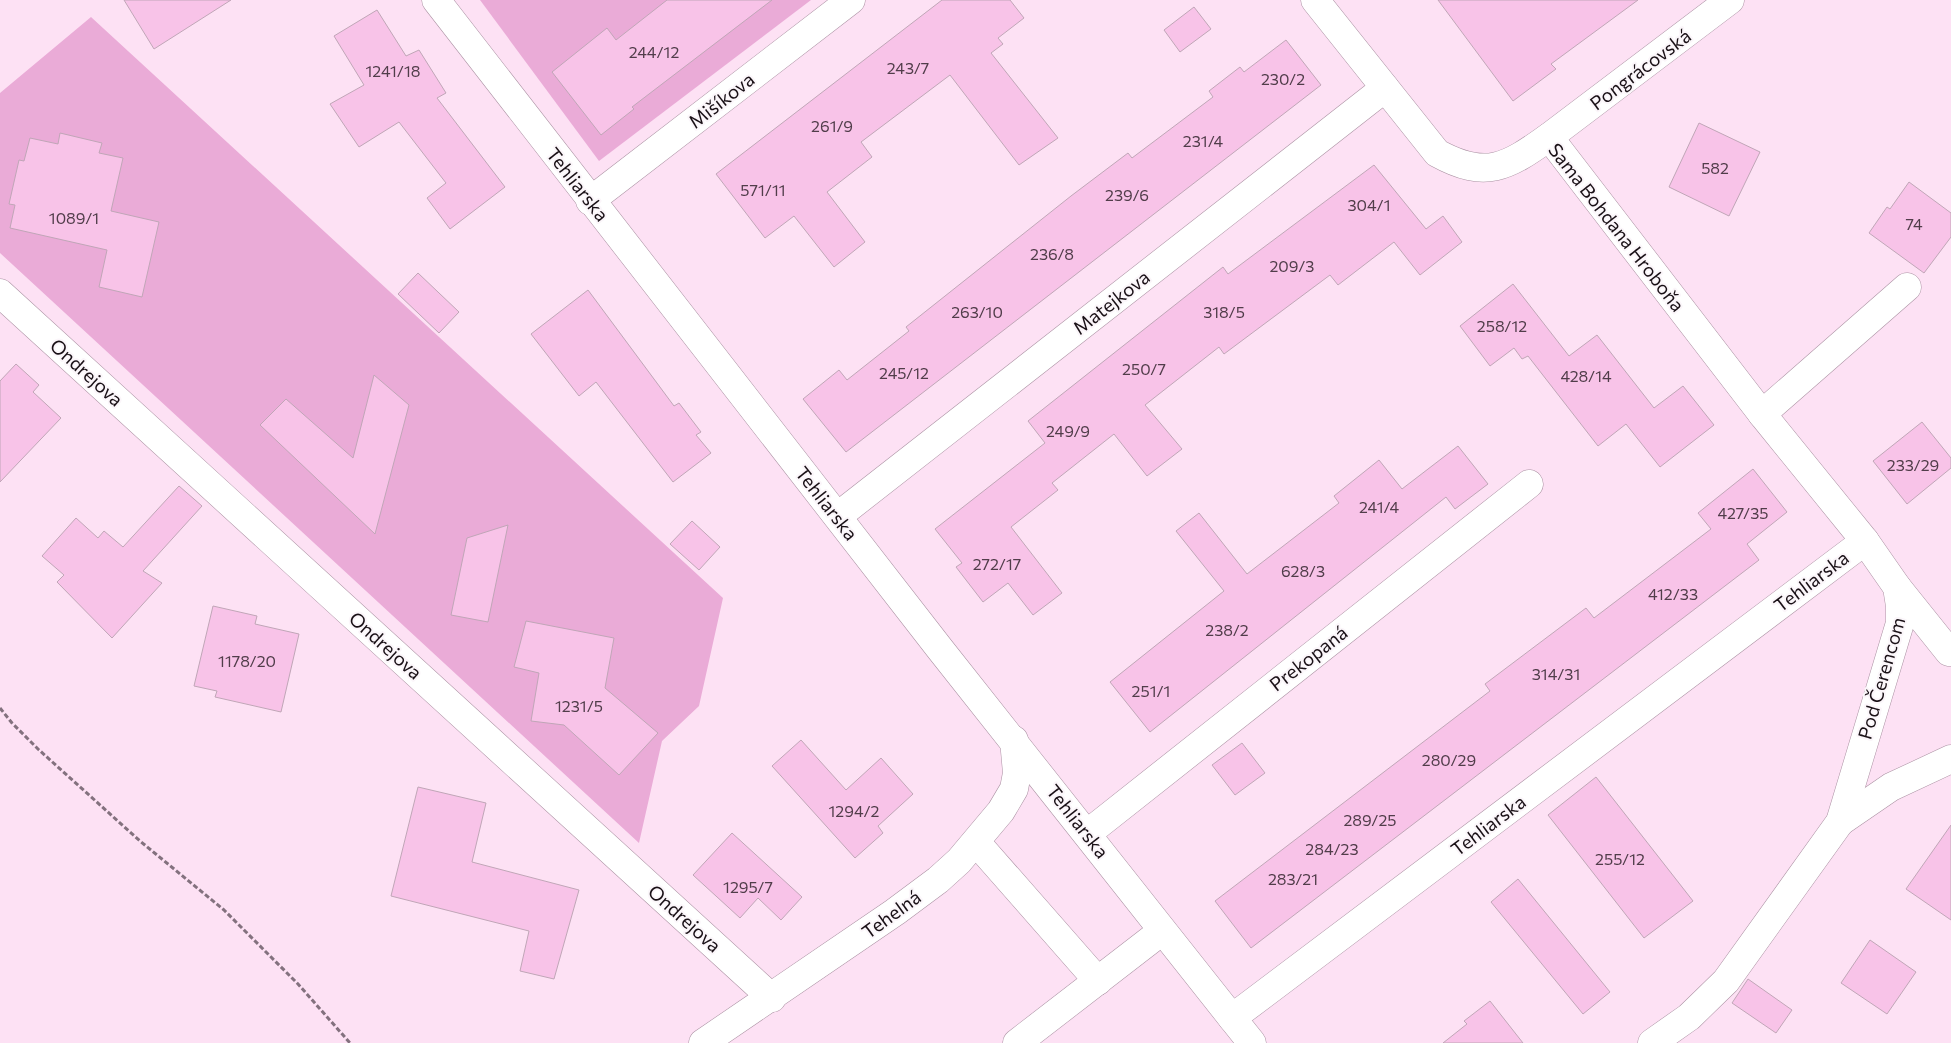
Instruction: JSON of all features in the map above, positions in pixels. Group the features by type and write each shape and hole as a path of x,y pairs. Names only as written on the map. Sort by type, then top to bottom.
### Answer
{"street":[{"name":"Tehliarska","path":"436,0 590,201 1232,1018 1865,540"},
{"name":"Mišíkova","path":"590,201 851,0"},
{"name":"Sama Bohdana Hroboňa","path":"1315,0 1437,153 1454,163 1474,169 1496,167 1519,158 1549,137 1762,414 1865,540"},
{"name":"Pongrácovská","path":"1549,137 1730,0"},
{"name":"Matejkova","path":"838,516 1385,88"},
{"path":"1762,414 1907,287"},
{"name":"Ondrejova","path":"0,292 772,998"},
{"name":"Prekopaná","path":"1088,833 1529,484"},
{"name":"Pod Čerencom","path":"1652,1043 1689,1017 1726,981 1840,822 1900,623 1897,587 1865,540"},
{"path":"1897,587 1949,652"},
{"name":"Tehelná","path":"703,1043 772,998 938,880 976,842 1001,811 1014,789 1017,772 1014,740"},
{"name":"Pod Čerencom","path":"1840,822 1891,787 1951,759"},
{"path":"976,842 1098,981"},
{"path":"1017,1043 1162,931"},
{"path":"1232,1018 1252,1043"}],"path":[{"path":"0,708 38,749 140,841 230,917 298,984 350,1043"}],"shaded area":[{"path":"480,0 811,0 599,161"},
{"path":"91,17 723,598 699,706 662,741 639,843 0,253 0,93"}],"building":[{"path":"124,0 231,0 154,49"},
{"path":"667,0 772,0 632,107 634,109 601,135 552,72 607,28 616,40"},
{"path":"942,0 1010,0 1024,18 998,38 1003,44 991,53 1058,138 1019,165 950,75 861,142 872,157 827,192 865,242 834,267 794,216 765,238 716,174"},
{"path":"1438,0 1638,0 1551,64 1556,69 1513,101"},
{"path":"1194,7 1211,29 1180,52 1164,30"},
{"path":"377,10 406,56 419,50 446,93 437,98 505,187 450,229 427,198 446,183 399,122 359,147 330,104 364,85 334,36"},
{"path":"1286,40 1321,85 846,452 803,399 839,370 847,380 909,331 906,327 1071,196 1128,153 1132,158 1213,97 1209,91 1240,67 1244,72"},
{"path":"1699,123 1760,152 1729,216 1669,187"},
{"path":"60,133 102,143 99,153 123,158 111,211 159,222 142,297 99,287 107,250 10,228 15,205 9,204 19,160 24,161 30,138 58,144"},
{"path":"1374,165 1426,229 1443,216 1462,242 1420,275 1394,242 1338,285 1330,275 1224,354 1219,347 1145,405 1182,449 1147,476 1114,434 1052,483 1058,490 1011,527 1062,593 1033,615 1008,583 983,602 956,567 962,563 935,529 1045,443 1028,421 1223,267 1228,274"},
{"path":"1909,182 1951,213 1951,237 1924,273 1869,233 1887,207 1890,209"},
{"path":"418,273 459,312 439,333 398,294"},
{"path":"1513,284 1569,356 1597,335 1654,408 1683,386 1714,425 1660,467 1626,424 1598,446 1528,356 1522,359 1514,348 1490,366 1460,326"},
{"path":"588,290 674,406 679,403 701,432 696,435 711,453 673,482 596,382 579,396 531,334"},
{"path":"16,364 39,385 33,392 61,418 0,482 0,381"},
{"path":"374,375 409,405 375,534 260,425 286,399 353,458"},
{"path":"1922,422 1951,458 1951,468 1907,504 1873,461"},
{"path":"1458,446 1488,484 1455,509 1446,497 1150,732 1110,682 1224,591 1176,531 1199,513 1247,574 1339,503 1334,496 1379,460 1402,489"},
{"path":"1753,469 1787,512 1747,544 1759,560 1251,948 1215,901 1490,691 1485,684 1586,608 1594,618 1711,529 1698,513"},
{"path":"179,486 202,506 143,571 162,583 112,638 57,582 64,575 42,556 76,518 98,538 104,531 123,547"},
{"path":"692,521 720,547 699,570 670,544"},
{"path":"508,525 488,622 451,615 467,538"},
{"path":"213,606 257,616 255,624 299,634 281,712 215,697 217,691 194,686"},
{"path":"526,621 614,638 605,688 658,733 619,775 564,725 531,721 539,673 514,667"},
{"path":"801,740 846,790 881,758 913,794 878,826 883,833 855,858 772,766"},
{"path":"1242,743 1265,773 1235,795 1212,765"},
{"path":"1596,777 1693,901 1644,938 1548,815"},
{"path":"418,787 486,803 472,862 579,890 554,979 520,971 529,931 391,896"},
{"path":"1951,825 1951,920 1906,889"},
{"path":"732,833 802,897 781,920 758,898 740,918 693,875"},
{"path":"1518,879 1610,992 1583,1014 1491,902"},
{"path":"1870,940 1916,972 1887,1014 1841,983"},
{"path":"1748,979 1792,1010 1776,1033 1732,1003"},
{"path":"1490,1001 1523,1043 1443,1043 1467,1024 1464,1021"}]}
